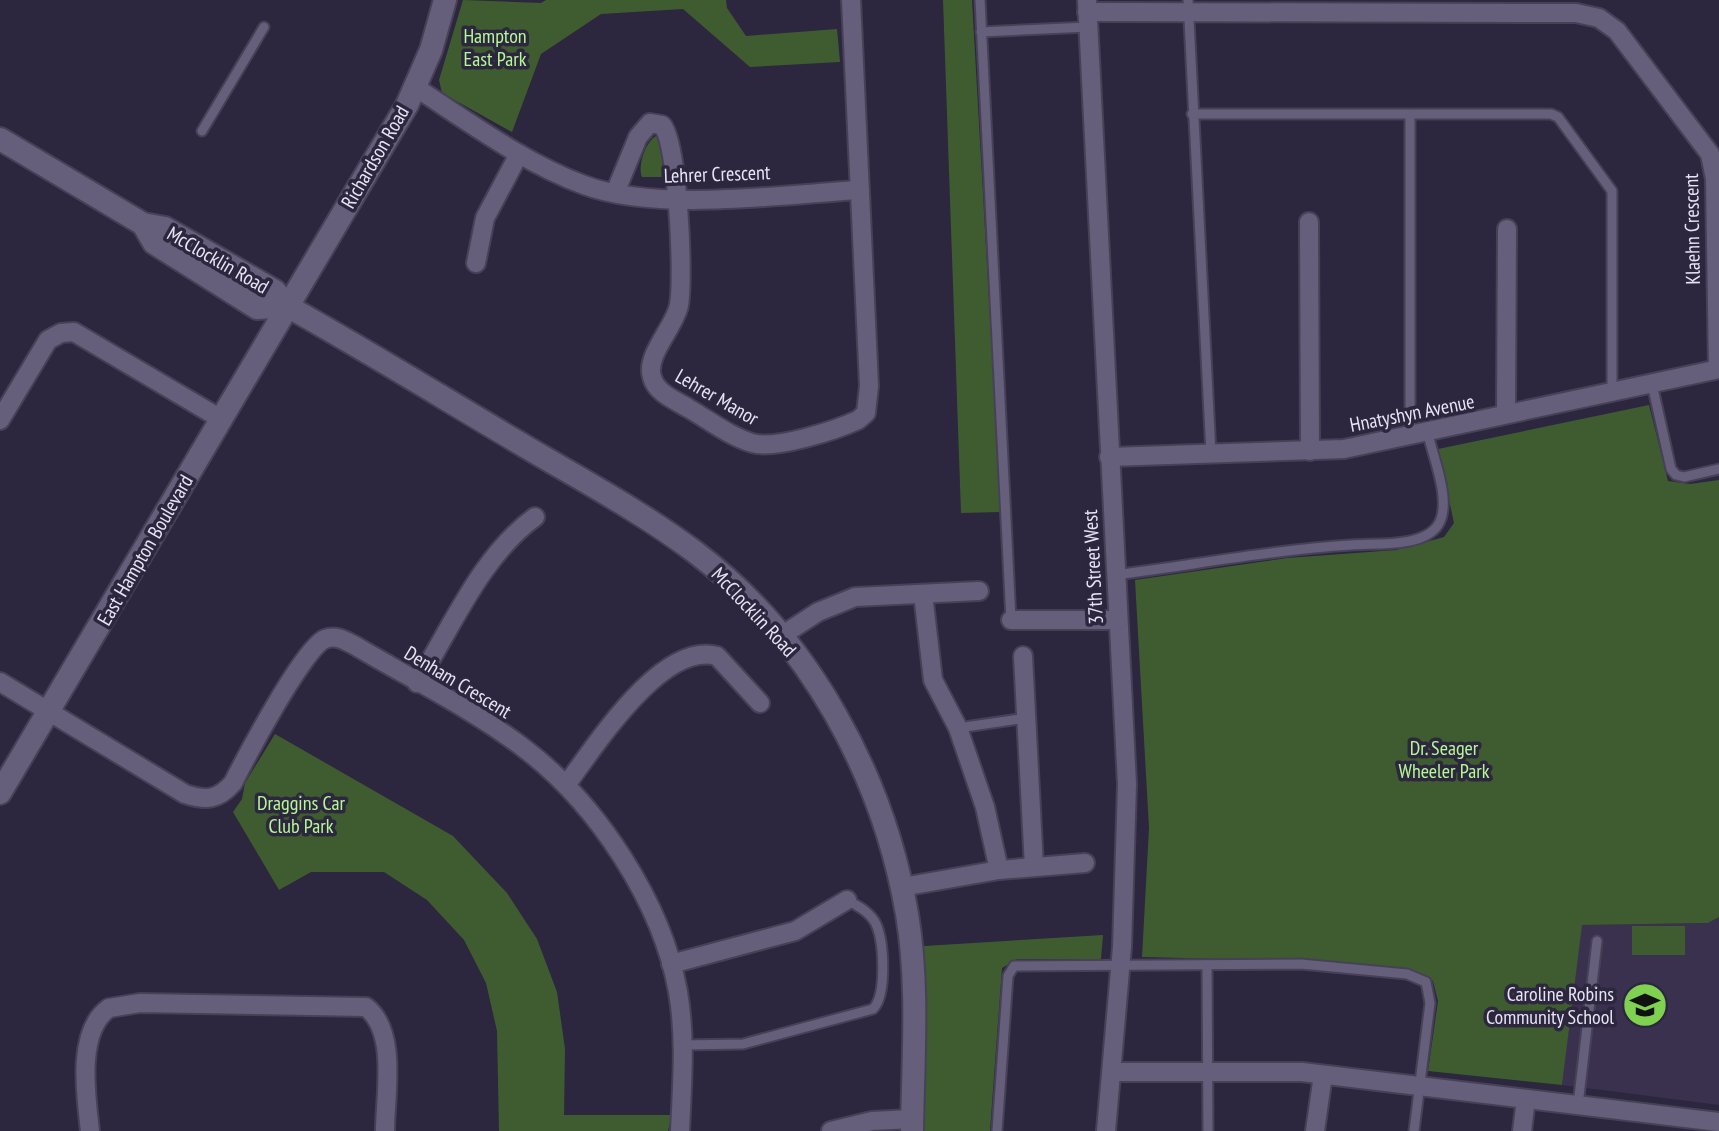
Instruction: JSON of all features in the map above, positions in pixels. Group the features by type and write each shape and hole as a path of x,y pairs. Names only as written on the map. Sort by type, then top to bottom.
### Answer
{"street":[{"name":"Richardson Road","path":"287,306 415,87 445,0"},
{"path":"851,0 858,190"},
{"name":"Klaehn Crescent","path":"1087,13 1188,5 1576,13 1609,23 1710,154 1715,179 1719,369"},
{"name":"37th Street West","path":"1087,13 1127,829 1120,967 1106,1131"},
{"name":"Lehrer Crescent","path":"415,87 519,154 578,183 615,193 677,199 858,190"},
{"path":"615,193 641,131 657,122 669,136 677,199"},
{"name":"McClocklin Road","path":"0,139 143,224 154,243 257,308 287,306 652,522 719,572 781,636 824,696 859,759 884,823 902,887 913,980 912,1125"},
{"path":"476,263 485,218 519,154"},
{"name":"Lehrer Manor","path":"677,199 679,304 674,323 653,360 652,378 663,393 729,433 765,445 847,426 866,413 869,386 858,190"},
{"path":"1309,222 1310,451"},
{"path":"1506,413 1507,229"},
{"name":"East Hampton Boulevard","path":"0,793 287,306"},
{"path":"0,420 48,340 61,333 74,332 221,419"},
{"name":"Hnatyshyn Avenue","path":"1109,457 1344,449 1719,369"},
{"path":"417,683 490,562 513,534 535,517"},
{"path":"781,636 818,612 855,597 979,591"},
{"path":"923,594 933,680 958,728 985,807 999,870"},
{"path":"1011,620 1118,620"},
{"name":"Denham Crescent","path":"50,712 185,794 203,800 225,793 233,783 306,655 325,639 339,637 523,747 566,785 632,874 671,964 678,994 683,1045 680,1131"},
{"path":"566,785 631,699 688,657 717,656 760,703"},
{"path":"1023,656 1034,867"},
{"path":"0,682 50,712"},
{"path":"902,887 999,870 1085,863"},
{"path":"671,964 795,931 847,900"},
{"path":"90,1131 86,1076 93,1026 109,1008 156,1003 366,1007 380,1023 386,1048 385,1131"},
{"path":"1112,1072 1323,1075 1719,1122"},
{"path":"1315,1131 1323,1075"},
{"path":"1522,1131 1526,1099"},
{"path":"831,1131 855,1130 872,1121 912,1125"}],"lane":[{"path":"980,0 1011,620"},
{"path":"1188,5 1211,454"},
{"path":"981,32 1087,13"},
{"path":"202,131 264,27"},
{"path":"1192,114 1551,114 1564,122 1612,191 1612,392"},
{"path":"1115,575 1276,550 1398,542 1424,536 1441,521 1443,507 1418,432 1410,115"},
{"path":"1652,384 1671,469 1676,475 1684,477 1719,469"},
{"path":"958,728 1026,718"},
{"path":"683,1045 743,1044 873,1009 883,994 879,934 869,914 847,900"},
{"path":"1578,1105 1597,941"},
{"path":"997,1131 1009,971 1019,965 1326,965 1418,977 1426,982 1430,991 1414,1131"},
{"path":"1207,965 1208,1131"}],"shaded area":[{"name":"Caroline Robins Community School","path":"1719,917 1719,1105 1562,1085 1581,925 1708,923"}],"green space":[{"name":"Hampton East Park","path":"463,0 541,3 546,0 726,0 727,8 746,36 837,29 840,62 750,67 683,9 601,14 541,54 512,132 442,93 439,80"},
{"path":"943,0 972,0 1001,512 961,513"},
{"path":"656,136 662,141 662,177 642,177 643,154"},
{"name":"Dr. Seager Wheeler Park","path":"1649,405 1668,481 1690,484 1719,480 1719,917 1708,923 1582,925 1562,1085 1428,1071 1438,1001 1433,981 1424,975 1319,961 1142,957 1149,828 1135,580 1287,558 1396,550 1444,537 1454,523 1438,449"},
{"name":"Draggins Car Club Park","path":"275,734 453,836 507,893 537,939 557,992 565,1049 564,1115 672,1115 668,1131 499,1131 497,1031 486,983 464,940 427,900 384,872 311,872 279,890 233,812 242,799 245,783"},
{"path":"1632,926 1685,926 1685,955 1632,955"},
{"path":"1103,935 1101,959 1017,959 1002,968 990,1131 925,1131 924,946"}],"place":[{"name":"Caroline Robins Community School","path":"1645,1005"}]}
